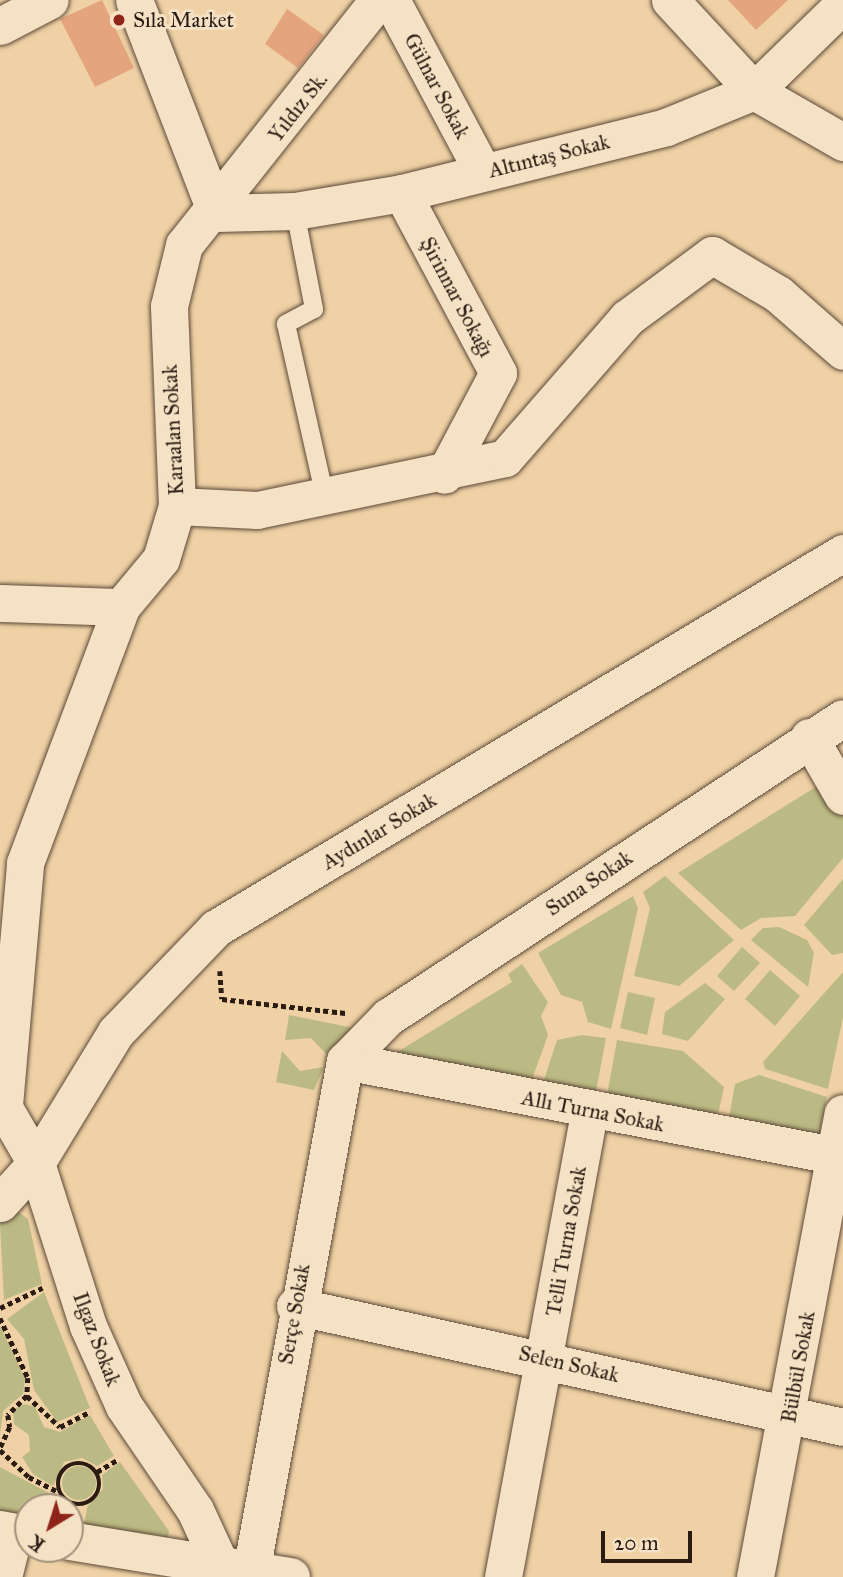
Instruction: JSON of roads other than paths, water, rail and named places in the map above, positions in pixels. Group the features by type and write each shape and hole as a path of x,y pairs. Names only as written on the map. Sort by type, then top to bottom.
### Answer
{"main road":[{"path":"84,1543 291,1577"}],"street":[{"path":"0,26 50,0"},
{"path":"134,0 216,212"},
{"name":"Yıldız Sk.","path":"216,212 378,0"},
{"name":"Gülnar Sokak","path":"391,0 483,173"},
{"path":"670,0 754,91 843,142"},
{"name":"Altıntaş Sokak","path":"216,212 295,211 402,193 666,127 754,91 843,4"},
{"name":"Şirinnar Sokağı","path":"402,193 498,373 444,475"},
{"name":"Karaalan Sokak","path":"2,1103 25,863 121,607 161,559 177,506 169,306 184,245 216,212"},
{"path":"177,506 257,510 444,475 505,458 627,318 712,255 778,294 843,351"},
{"name":"Aydınlar Sokak","path":"0,1203 36,1164 116,1032 216,928 843,553"},
{"path":"0,603 121,607"},
{"name":"Suna Sokak","path":"345,1061 388,1017 809,737 843,718"},
{"path":"809,737 843,796"},
{"name":"Allı Turna Sokak","path":"345,1061 589,1111 839,1156"},
{"name":"Serçe Sokak","path":"241,1570 345,1061"},
{"name":"Ilgaz Sokak","path":"2,1103 36,1164 88,1326 124,1406 195,1510 241,1570"},
{"name":"Telli Turna Sokak","path":"503,1577 589,1111"},
{"name":"Bülbül Sokak","path":"755,1577 789,1418 839,1156 843,1113"},
{"name":"Selen Sokak","path":"295,1306 545,1357 789,1418 843,1426"},
{"path":"3,1577 14,1533"}],"lane":[{"path":"295,211 314,309 286,324 325,497"}],"place":[{"name":"Sıla Market","path":"119,20"}]}
